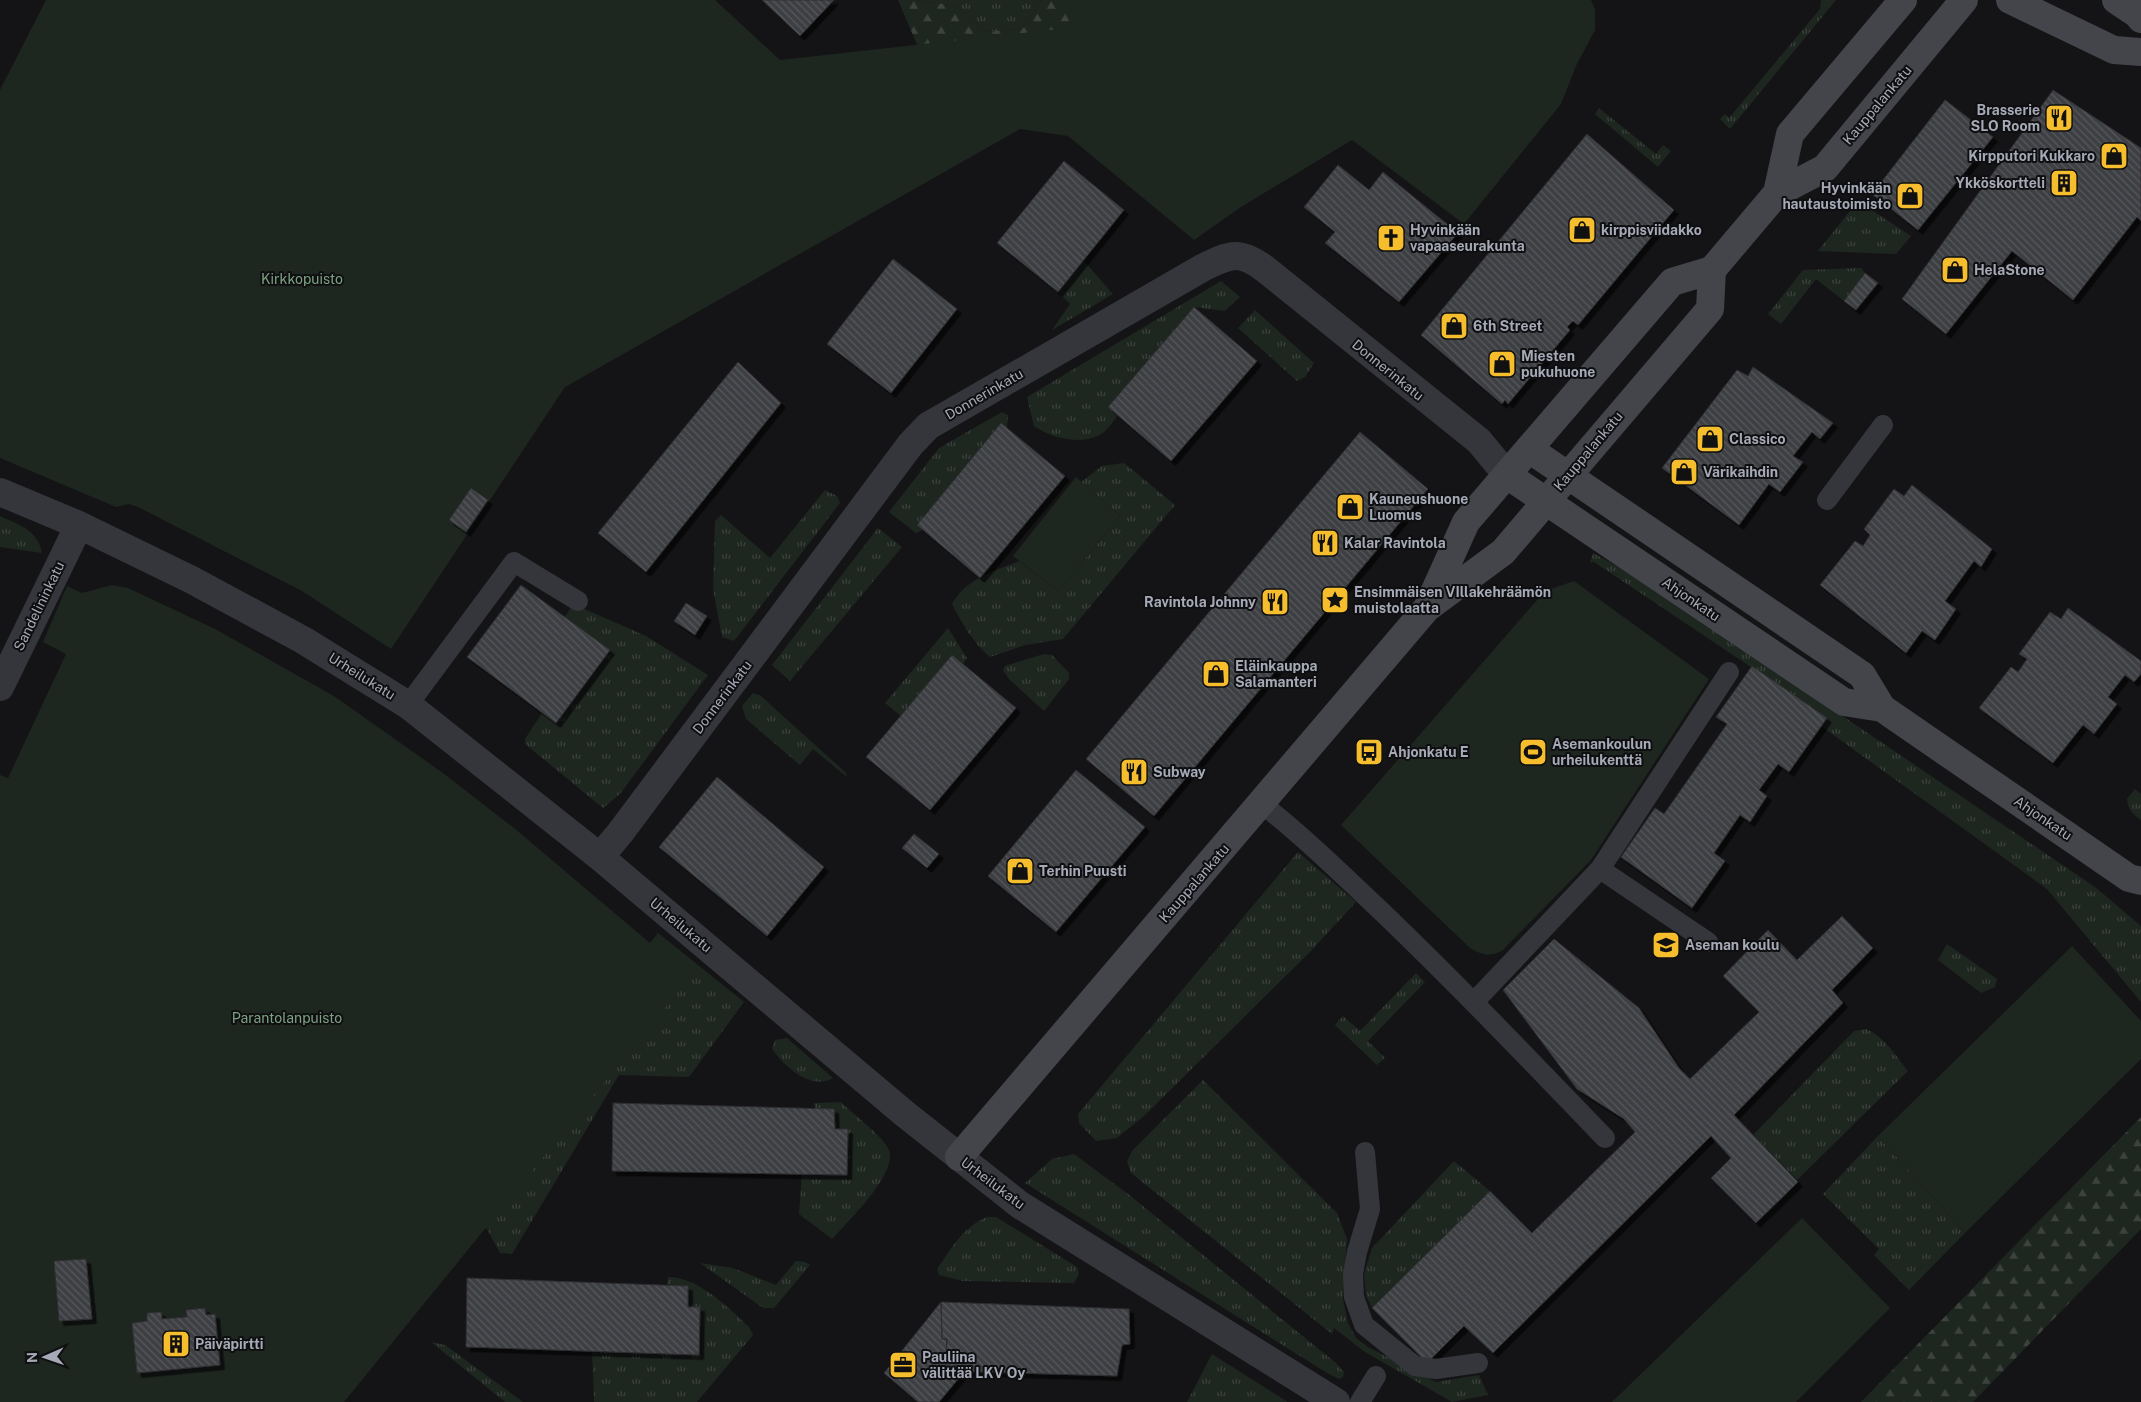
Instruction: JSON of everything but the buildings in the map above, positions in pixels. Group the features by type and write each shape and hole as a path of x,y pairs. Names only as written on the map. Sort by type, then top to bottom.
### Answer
{"main road":[{"name":"Kauppalankatu","path":"1777,193 1790,134 1903,0"},
{"name":"Kauppalankatu","path":"1427,608 1466,522 1672,282 1712,270 1777,193 1825,168 1964,0"},
{"path":"2010,0 2114,50 2141,52"},
{"path":"2116,0 2137,14 2141,19"},
{"name":"Kauppalankatu","path":"959,1157 1262,804 1427,608 1503,552 1547,501 1710,308 1712,270"},
{"name":"Ahjonkatu","path":"1529,449 1862,675 1882,708 2135,880 2141,903"},
{"name":"Ahjonkatu","path":"1507,475 1844,702 1882,708"}],"street":[{"name":"Donnerinkatu","path":"600,857 638,810 910,445 928,426 1218,260 1237,255 1250,258 1487,449 1507,475"},
{"path":"1487,449 1529,449"},
{"name":"Urheilukatu","path":"0,492 79,525 192,580 286,631 408,705 600,857 959,1157 1020,1205 1336,1402"},
{"name":"Sandelininkatu","path":"0,687 79,525"}],"lane":[{"path":"1827,500 1883,425"},
{"path":"408,705 514,562 578,601"},
{"path":"1474,1002 1600,869 1730,672"},
{"path":"1262,804 1302,835 1393,923 1492,1020 1605,1138"},
{"path":"1600,869 1708,942"},
{"path":"1366,1152 1370,1209 1357,1252 1353,1274 1354,1297 1364,1325 1415,1366 1436,1369 1478,1363"},
{"path":"1360,1402 1376,1376"}],"green space":[{"name":"Kirkkopuisto","path":"46,0 715,0 780,60 1067,28 1075,0 1591,0 1595,9 1595,30 1576,66 1561,104 1464,224 1352,140 1241,207 1194,240 1068,136 1020,129 565,387 391,649 302,591 138,507 129,504 116,507 0,458 0,90"},
{"path":"898,0 916,0 957,6 987,32 1024,28 1041,0 1293,0 927,68"},
{"path":"916,0 1041,0 1024,28 987,32 957,6"},
{"path":"1821,0 1836,0 1730,129 1720,119 1725,114 1729,118 1820,9"},
{"path":"1599,108 1656,154 1663,145 1671,151 1658,167 1595,114"},
{"path":"1858,201 1911,236 1896,254 1818,251"},
{"path":"1084,261 1113,294 1052,330 1070,304 1058,292"},
{"path":"1861,268 1865,273 1844,301 1816,279 1781,324 1768,314 1803,270"},
{"path":"1221,281 1240,297 1225,311 1194,307 1108,407 1118,415 1105,431 1097,436 1079,440 1059,438 1034,426 1027,397"},
{"path":"1255,310 1314,363 1305,377 1297,381 1238,328"},
{"path":"1002,412 1008,415 1007,428 917,525 923,530 916,533 889,512 939,448"},
{"path":"1124,463 1175,505 1063,639 1025,645 990,657 973,639 952,604 958,595 981,577 1019,561 1058,591 1120,516 1081,482 1102,466"},
{"path":"1076,477 1120,516 1058,591 1013,556"},
{"path":"825,490 837,496 840,503 734,641 722,637 713,589 715,521 721,515 770,558"},
{"path":"0,516 27,529 40,545 42,553 0,547"},
{"path":"878,528 902,547 790,681 772,665"},
{"path":"1593,553 1619,567 1704,622 2095,887 2141,926 2141,1002 2047,889 1821,726 1827,718 1594,562 1590,563"},
{"name":"Asemankoulun urheilukenttä","path":"1574,581 1709,679 1591,860 1502,951 1489,955 1482,954 1470,948 1341,825 1545,591"},
{"name":"Parantolanpuisto","path":"112,585 128,588 215,629 334,696 443,773 514,828 650,943 658,933 699,966 344,1402 0,1402 0,775 8,778 66,654 43,642 67,586 82,593"},
{"path":"573,604 646,636 708,675 620,794 603,808 525,744 525,739 542,713 556,723 565,617"},
{"path":"948,628 967,658 963,664 952,655 901,716 885,703"},
{"path":"1044,654 1052,655 1069,673 1069,679 1044,711 1009,679 1003,670 1005,666"},
{"path":"753,693 761,696 846,773 847,777 813,749 800,765 746,719 742,706"},
{"path":"2135,789 2141,794 2141,820 2135,816 2128,806 2127,799"},
{"path":"1298,852 1356,902 1309,953 1144,1116 1117,1138 1096,1141 1079,1123 1078,1114"},
{"path":"658,933 744,1002 689,1077 619,1075 512,1254 500,1253 467,1192"},
{"path":"1947,944 1997,979 1995,987 1981,993 1938,960"},
{"path":"2072,946 2141,1021 2141,1059 1965,1233 1878,1136"},
{"path":"1416,973 1425,982 1368,1041 1385,1058 1377,1065 1335,1025 1343,1016 1360,1031"},
{"path":"1866,1029 1884,1041 1908,1071 1797,1180 1753,1135 1854,1031"},
{"path":"787,1038 833,1078 825,1081 807,1079 784,1063 772,1049 775,1040"},
{"path":"1203,1080 1337,1213 1347,1239 1343,1299 1348,1323 1356,1338 1368,1347 1436,1382 1479,1375 1488,1395 1452,1402 1365,1352 1334,1328 1332,1334 1131,1173 1127,1161 1132,1151"},
{"path":"841,1102 885,1143 890,1158 887,1170 871,1196 832,1239 799,1214 802,1174 847,1175 848,1129 835,1129 834,1110 815,1109 814,1103"},
{"path":"2141,1117 2141,1229 1973,1402 1861,1402"},
{"path":"1878,1136 1965,1233 1909,1290 1874,1255 1879,1249 1823,1194"},
{"path":"1074,1154 1128,1194 1336,1363 1344,1372 1343,1377 1339,1379 1327,1373 1025,1183 1052,1159"},
{"path":"1454,1161 1490,1191 1372,1308 1366,1296 1364,1274 1372,1248"},
{"path":"987,1217 996,1217 1077,1267 1079,1274 1074,1283 963,1281 939,1275 937,1269 958,1239 971,1227"},
{"path":"1802,1218 1890,1308 1796,1402 1612,1402"},
{"path":"796,1261 805,1262 810,1265 774,1308 763,1308 700,1263 733,1268 776,1285"},
{"path":"668,1277 690,1282 712,1294 749,1327 753,1335 697,1402 594,1402 592,1351 699,1355 700,1307 688,1307 688,1286 667,1285"},
{"path":"431,1342 445,1345 523,1402 505,1402"},
{"path":"1212,1354 1288,1402 1187,1402"}],"place":[{"name":"Brasserie SLO Room","path":"2059,118"},
{"name":"Kirpputori Kukkaro","path":"2114,156"},
{"name":"Ykköskortteli","path":"2064,183"},
{"name":"Hyvinkään hautaustoimisto","path":"1910,196"},
{"name":"kirppisviidakko","path":"1582,230"},
{"name":"Hyvinkään vapaaseurakunta","path":"1391,238"},
{"name":"HelaStone","path":"1955,270"},
{"name":"6th Street","path":"1454,326"},
{"name":"Miesten pukuhuone","path":"1502,364"},
{"name":"Classico","path":"1710,439"},
{"name":"Värikaihdin","path":"1684,472"},
{"name":"Kauneushuone Luomus","path":"1350,507"},
{"name":"Kalar Ravintola","path":"1325,543"},
{"name":"Ensimmäisen VIllakehräämön muistolaatta","path":"1335,600"},
{"name":"Ravintola Johnny","path":"1275,602"},
{"name":"Eläinkauppa Salamanteri","path":"1216,674"},
{"name":"Ahjonkatu E","path":"1369,752"},
{"name":"Asemankoulun urheilukenttä","path":"1533,752"},
{"name":"Subway","path":"1134,772"},
{"name":"Terhin Puusti","path":"1020,871"},
{"name":"Aseman koulu","path":"1666,945"},
{"name":"Päiväpirtti","path":"176,1344"},
{"name":"Pauliina välittää LKV Oy","path":"903,1365"}]}
